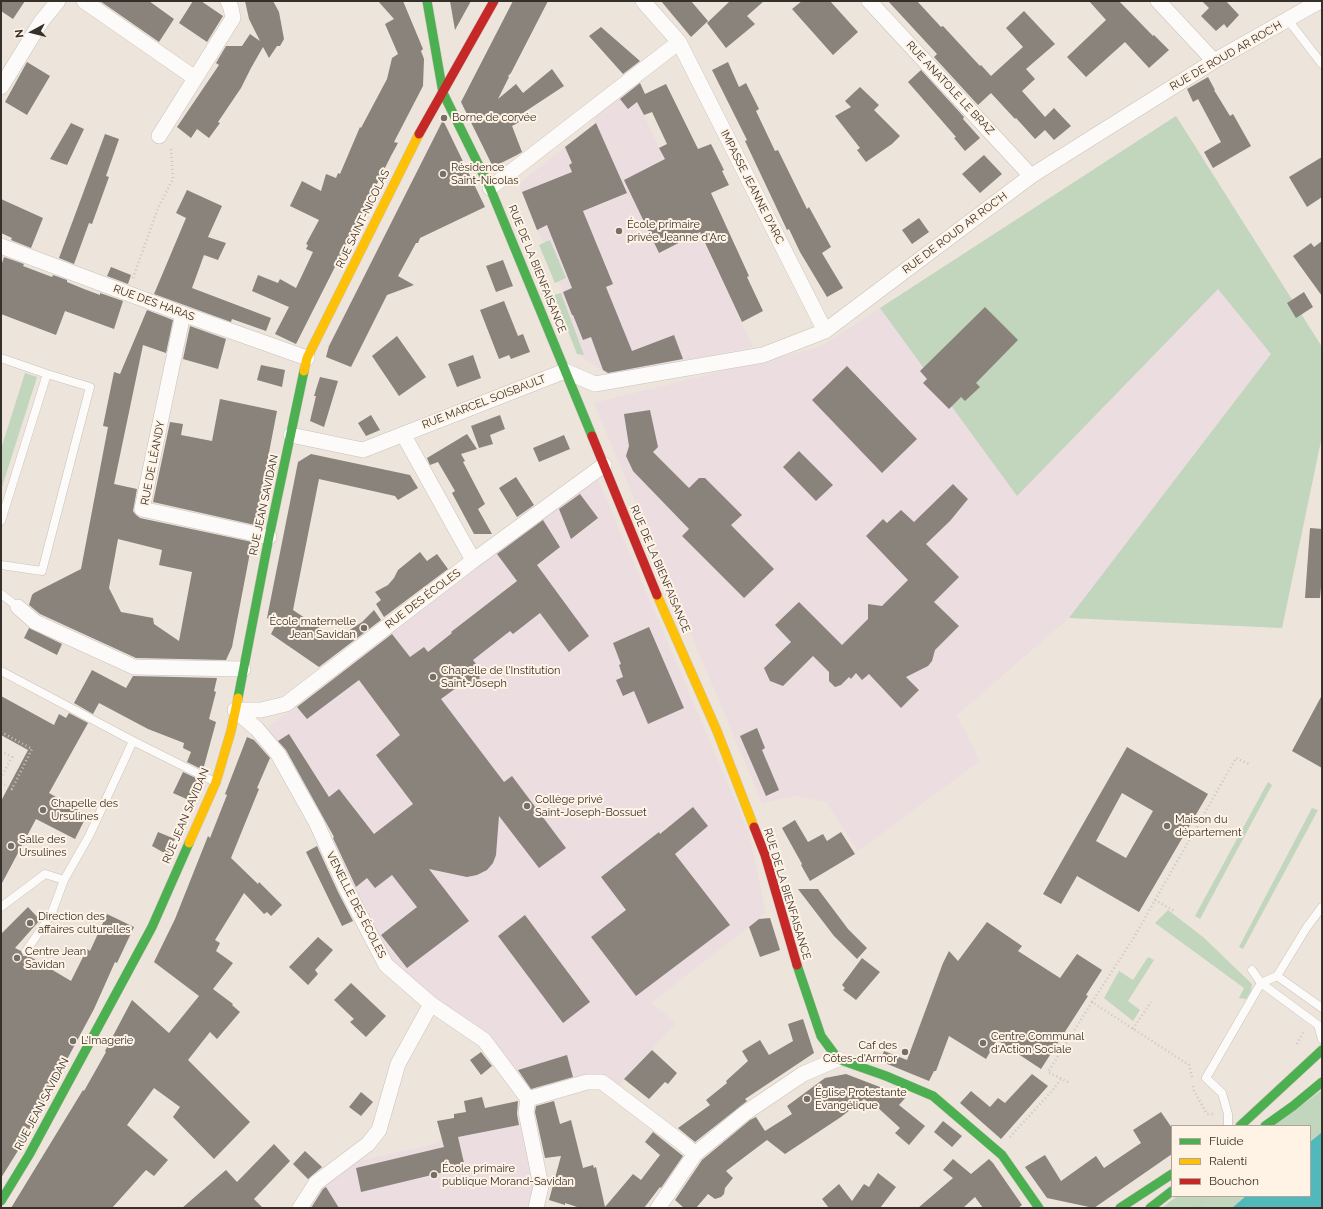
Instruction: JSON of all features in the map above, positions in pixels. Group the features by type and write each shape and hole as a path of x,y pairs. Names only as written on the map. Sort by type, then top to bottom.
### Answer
{"street":[{"path":"1,87 41,22 58,1"},
{"path":"84,1 195,78"},
{"path":"159,136 233,18 228,1"},
{"name":"RUE DE LA BIENFAISANCE","path":"427,1 443,93 490,188 668,621 717,731 765,855 793,953 821,1036 838,1059"},
{"name":"RUE SAINT-NICOLAS","path":"307,358 414,143 494,1"},
{"name":"IMPASSE JEANNE D'ARC","path":"643,1 680,42 824,331"},
{"name":"RUE ANATOLE LE BRAZ","path":"869,1 1031,176"},
{"path":"1158,1 1214,61"},
{"name":"RUE DE ROUD AR ROC'H","path":"564,370 596,384 763,355 824,331 1031,176 1214,61 1320,1"},
{"path":"490,188 680,42"},
{"name":"RUE DES HARAS","path":"1,246 183,314 307,358"},
{"name":"RUE DE LÉANDY","path":"183,314 142,509 269,537"},
{"name":"RUE JEAN SAVIDAN","path":"1,1201 29,1155 152,927 216,782 231,731 241,685 269,537 307,358"},
{"name":"RUE MARCEL SOISBAULT","path":"291,435 363,450 564,370"},
{"path":"403,434 473,560"},
{"name":"RUE DES ÉCOLES","path":"235,710 261,710 286,704 473,560 604,465"},
{"path":"18,608 35,622 134,666 243,669"},
{"name":"VENELLE DES ÉCOLES","path":"235,710 256,729 278,754 316,822 346,888 386,965 431,1004"},
{"path":"300,1208 316,1183 368,1144 379,1130 398,1064 431,1004 484,1040 528,1099 526,1112 541,1186 536,1208"},
{"path":"1241,1125 1322,1050"},
{"path":"658,1208 695,1154 745,1113 803,1074 838,1059 886,1076 933,1096 1002,1155 1039,1208"},
{"path":"1266,1125 1293,1106 1320,1079"},
{"path":"528,1099 587,1082 602,1082 695,1154"},
{"path":"1120,1208 1171,1175"},
{"path":"1150,1208 1171,1192"}],"lane":[{"path":"1288,20 1322,64"},
{"path":"1,358 90,387 42,571 1,565"},
{"path":"1,521 47,374"},
{"path":"1,594 18,608"},
{"path":"1,672 133,741 216,782"},
{"path":"26,951 51,915 64,880 89,836 133,741"},
{"path":"1,906 45,874 64,880"},
{"path":"1228,1125 1228,1114 1222,1093 1206,1078 1261,984 1277,976 1307,927 1322,907"},
{"path":"1252,970 1261,984 1318,1025 1322,1039"},
{"path":"1277,976 1322,1008"}],"path":[{"path":"128,293 158,208 174,179 168,120"},
{"path":"1,732 32,749 12,789 1,782"},
{"path":"1,751 12,757 1,778"},
{"path":"1068,1082 1048,1072 1133,939 1236,758 1251,766"},
{"path":"1155,900 1174,911"},
{"path":"1092,1002 1189,1065 1194,1091 1207,1114 1228,1114"},
{"path":"1133,1029 1151,1002"},
{"path":"997,1151 1052,1091 1061,1079"},
{"path":"1195,1208 1208,1197"}],"shaded area":[{"name":"École primaire privée Jeanne d'Arc","path":"631,88 753,347 609,375 577,354 554,295 563,292 519,184 595,123 594,116"},
{"path":"1176,116 1322,347 1322,436 1282,628 1069,618 957,715 980,761 858,851 826,802 794,796 762,803 594,403 820,347"},
{"name":"Collège privé Saint-Joseph-Bossuet","path":"596,475 749,833 766,913 651,1003 676,1023 617,1087 605,1079 532,1094 401,973 381,949 349,877 336,840 279,744 267,728"},
{"name":"École primaire publique Morand-Savidan","path":"526,1123 538,1185 532,1208 304,1208 318,1186 347,1164 438,1143 442,1140"}],"green space":[{"path":"1176,116 1322,347 1322,436 1282,628 1069,618 1271,354 1218,289 1017,496 880,308"},
{"path":"550,240 566,278 555,283 539,245"},
{"path":"561,293 584,355 577,354 554,295"},
{"path":"25,373 37,377 1,490 1,449"},
{"path":"1268,782 1272,785 1200,919 1195,916"},
{"path":"1312,808 1318,810 1243,949 1239,947"},
{"path":"1168,910 1203,937 1252,984 1251,991 1246,999 1239,998 1244,988 1155,923"},
{"path":"1148,957 1154,960 1128,1001 1140,1010 1133,1021 1104,998 1119,971 1133,980"},
{"path":"1322,1090 1322,1132 1311,1141 1311,1125 1274,1125"},
{"path":"1176,1197 1246,1197 1232,1208 1162,1208"}],"water":[{"path":"1322,1132 1322,1208 1232,1208 1245,1197 1311,1197 1311,1141"}],"building":[{"path":"1,1 25,1 13,19 1,11"},
{"path":"100,1 149,1 174,19 159,42"},
{"path":"193,1 201,1 223,16 207,42 179,23"},
{"path":"245,1 273,1 279,12 284,39 269,58 263,47 241,88 209,138 197,129 191,138 177,127 219,65 216,63 226,46 242,46 250,34 260,41 249,19"},
{"path":"378,1 403,1 423,49 421,51 424,59 423,86 394,142 398,143 296,344 275,334 289,307 252,291 258,275 278,283 280,279 296,288 313,252 306,249 308,245 306,244 319,220 290,206 302,181 321,191 326,174 336,178 338,173 340,174 360,127 361,128 387,79 392,58 398,54 385,24 394,19"},
{"path":"450,1 471,1 455,30"},
{"path":"513,1 548,1 511,73 508,76 509,77 498,99 516,84 523,93 552,69 564,86 520,115 523,120 512,126 522,152 493,167 461,102"},
{"path":"661,1 691,1 708,21 691,37"},
{"path":"730,1 764,1 747,16 755,24 726,48 707,23"},
{"path":"802,1 830,1 858,32 833,55 792,9"},
{"path":"888,1 917,1 991,76 1023,47 1006,28 1024,11 1055,44 1026,69 1035,79 1022,91 1045,117 1054,108 1071,126 1054,140 1045,130 1035,139 991,93 978,105 934,57 937,54"},
{"path":"1089,1 1119,1 1169,50 1149,68 1125,42 1086,77 1067,57 1106,20"},
{"path":"1202,1 1226,1 1239,15 1227,28 1224,24 1216,31 1201,16 1209,8"},
{"path":"601,27 640,61 623,74 589,36"},
{"path":"27,62 50,76 27,115 5,102"},
{"path":"728,62 739,87 746,83 759,109 756,111 775,151 778,150 807,209 809,207 831,247 822,253 843,288 827,297 800,252 789,229 787,230 745,141 747,140 712,70"},
{"path":"921,70 964,117 963,119 980,138 965,151 954,138 956,137 908,82"},
{"path":"1208,77 1230,116 1233,114 1251,146 1213,168 1204,152 1221,142 1198,99 1193,102 1187,89"},
{"path":"640,83 645,94 666,84 698,149 711,144 724,170 722,171 729,185 711,193 749,276 747,277 763,311 742,322 700,232 659,253 624,180 665,159 659,148 667,144 652,112 644,115 637,102 628,109 620,99"},
{"path":"860,87 879,105 874,110 900,136 892,144 866,162 857,150 860,148 835,116 851,107 845,101"},
{"path":"443,120 485,207 420,238 398,276 414,285 387,295 351,367 326,357 329,346"},
{"path":"71,123 84,129 67,165 50,159"},
{"path":"596,123 627,193 583,211 613,284 606,287 632,351 674,335 683,359 608,373 603,370 591,337 583,340 563,292 572,288 547,225 537,230 522,192 572,172 569,165 572,163 565,147"},
{"path":"105,134 119,139 106,176 109,177 92,224 89,223 74,264 59,258"},
{"path":"984,155 1002,174 980,193 962,174"},
{"path":"1322,157 1322,197 1307,207 1289,177"},
{"path":"187,190 222,206 208,237 226,243 218,260 204,255 192,288 271,318 266,331 232,319 231,322 154,294 186,218 176,213"},
{"path":"1,199 43,218 31,248 11,240 12,238 1,233"},
{"path":"919,218 929,232 912,244 902,230"},
{"path":"1322,241 1322,296 1293,256 1311,243 1314,247"},
{"path":"4,257 24,264 23,266 52,277 53,275 67,280 67,282 100,295 100,293 123,301 114,329 65,311 56,335 1,314 1,266"},
{"path":"503,260 513,286 496,292 486,266"},
{"path":"111,267 131,275 128,284 107,276"},
{"path":"1304,292 1313,307 1296,318 1287,303"},
{"path":"504,301 518,336 523,334 530,352 511,359 509,355 499,359 480,310"},
{"path":"985,307 1018,340 976,383 980,387 965,401 961,397 949,409 923,383 927,379 920,371"},
{"path":"147,310 173,320 166,353 143,345 114,484 137,489 133,511 140,518 252,542 232,647 226,660 136,658 40,614 29,605 34,593 81,569 108,427 103,426 114,372 120,374","holes":["118,539 162,550 159,565 192,572 179,641 154,624 153,618 121,612 109,588"]},
{"path":"190,326 226,339 218,369 183,359"},
{"path":"397,336 426,377 399,396 372,356"},
{"path":"473,355 481,378 457,387 448,364"},
{"path":"261,365 285,370 282,387 257,380"},
{"path":"847,366 917,439 882,473 812,400"},
{"path":"320,377 338,381 324,427 310,421 316,396 314,396"},
{"path":"220,399 277,411 255,525 153,502 170,422 183,424 181,435 212,441"},
{"path":"650,410 658,447 653,452 689,488 699,478 705,478 742,515 731,525 774,569 744,598 682,536 689,529 633,471 626,456 629,446 624,414"},
{"path":"371,415 380,430 366,436 358,423"},
{"path":"500,415 505,429 490,435 493,444 479,448 471,426"},
{"path":"467,434 477,449 461,454 465,461 463,462 485,504 478,509 492,534 474,534 452,493 455,491 438,462 430,465 427,458"},
{"path":"564,435 570,449 539,462 533,448"},
{"path":"799,451 833,485 816,501 783,467"},
{"path":"311,454 410,475 418,488 398,500 395,496 319,479 293,610 336,639 362,622 374,610 381,620 319,667 271,634 276,624 267,618 298,462"},
{"path":"516,477 534,505 517,517 499,488"},
{"path":"953,484 968,499 950,521 926,544 959,577 934,602 959,626 935,650 932,661 928,666 906,677 919,690 901,708 869,674 862,680 856,673 851,679 849,677 841,685 835,687 829,681 829,672 813,656 783,686 770,681 764,668 791,642 775,625 799,602 842,645 868,619 868,604 882,606 908,580 866,536 883,519 887,523 901,510 914,522"},
{"path":"580,494 598,518 571,539 559,509"},
{"path":"543,520 560,547 537,565 589,636 569,652 540,613 513,634 510,631 473,660 479,668 480,688 467,680 441,699 504,782 512,776 566,848 539,868 499,816 496,855 493,863 487,870 477,875 467,877 429,869 469,921 407,968 381,935 417,907 392,875 375,888 367,878 356,887 333,838 334,837 286,750 278,741 289,734 329,797 339,789 374,834 413,804 376,755 400,735 359,680 307,719 297,707 392,634 410,657 424,647 428,652 452,633 451,632 517,581 497,554"},
{"path":"1310,528 1322,529 1322,575 1320,598 1305,598"},
{"path":"420,552 427,561 437,554 448,569 384,617 376,604 381,600 375,592 388,585 398,570"},
{"path":"649,627 684,708 648,724 634,691 623,696 616,680 623,677 619,665 621,664 613,643"},
{"path":"29,628 62,644 57,655 24,638"},
{"path":"92,670 126,688 133,676 217,678 214,691 216,692 209,719 216,722 203,770 187,762 191,752 183,748 184,743 148,729 99,703 93,714 74,703"},
{"path":"1322,695 1322,768 1292,751"},
{"path":"1,696 54,725 59,714 66,718 69,713 88,723 49,793 87,815 75,839 36,819 1,885 1,801 28,750 1,735"},
{"path":"757,728 765,748 762,750 779,790 766,796 740,736"},
{"path":"247,737 254,740 270,758 257,788 259,789 231,858 258,884 259,882 282,905 271,916 267,912 264,914 244,893 215,940 220,943 216,951 233,963 213,989 233,1004 232,1005 240,1012 217,1039 210,1032 188,1060 250,1122 214,1159 173,1117 180,1107 154,1088 127,1125 168,1160 154,1176 146,1170 112,1208 11,1208 83,1090 84,1091 106,1052 105,1051 132,1000 169,1033 199,996 154,962 175,919 208,836 210,838"},
{"name":"Maison du département","path":"1127,747 1208,794 1139,912 1077,876 1061,904 1043,894","holes":["1122,793 1153,811 1126,858 1096,841"]},
{"path":"183,772 200,780 191,801 173,793"},
{"path":"693,807 708,826 675,854 730,925 636,996 591,937 626,910 601,877 659,832 660,834"},
{"path":"795,820 808,842 823,834 827,841 841,832 855,854 810,881 782,828"},
{"path":"158,832 175,839 168,855 152,846"},
{"path":"317,846 353,921 342,926 306,852"},
{"path":"798,889 818,889 848,929 867,948 857,959 834,936"},
{"path":"28,907 40,920 15,948 21,951 23,956 29,956 71,981 87,949 90,951 107,914 134,927 117,963 115,962 94,1009 19,1149 1,1178 1,934"},
{"path":"525,915 590,1002 563,1023 498,936"},
{"path":"770,918 780,950 760,957 749,927 759,919"},
{"path":"987,922 1022,946 1018,951 1060,978 1077,954 1102,970 1086,995 1088,996 1041,1069 997,1040 986,1059 949,1036 936,1071 934,1071 929,1081 880,1061 884,1051 907,1060 943,963 949,951 958,961"},
{"path":"318,937 333,950 315,970 318,974 308,985 289,967"},
{"path":"862,958 880,972 856,1000 843,990 845,988 842,985"},
{"path":"351,983 386,1016 366,1037 350,1022 354,1019 334,1000"},
{"path":"803,1019 814,1053 745,1099 747,1101 695,1142 678,1128 710,1105 706,1100 727,1083 726,1081 748,1061 742,1051 760,1040 769,1055 793,1041 788,1024"},
{"path":"652,1050 677,1073 668,1084 665,1082 649,1099 624,1079"},
{"path":"481,1052 492,1066 481,1075 470,1060"},
{"path":"567,1055 573,1077 531,1089 518,1070"},
{"path":"846,1074 906,1097 899,1105 925,1126 909,1145 895,1133 900,1128 876,1106 875,1108 864,1099 841,1117 785,1154 767,1140 726,1171 733,1178 725,1188 724,1194 721,1197 715,1199 708,1194 696,1208 684,1208 675,1200 702,1160 750,1120 756,1117 765,1131 792,1114 787,1106 825,1078"},
{"path":"1032,1074 1048,1086 1001,1139 960,1103 971,1091 990,1107 998,1098 1005,1103"},
{"path":"361,1092 373,1102 361,1116 349,1107"},
{"path":"482,1097 485,1108 518,1101 517,1114 519,1125 458,1137 465,1167 361,1192 356,1168 444,1147 437,1121 454,1118 454,1114 466,1112 464,1101"},
{"path":"554,1101 560,1124 571,1120 583,1168 593,1165 594,1168 596,1167 605,1207 633,1174 641,1180 660,1155 645,1142 653,1132 683,1156 661,1188 660,1187 644,1208 580,1208 549,1200 561,1156 545,1158 535,1112 536,1106"},
{"path":"1161,1112 1171,1127 1171,1155 1094,1208 1047,1198 1025,1167 1045,1155 1061,1181 1096,1156 1104,1168 1141,1143 1133,1130"},
{"path":"943,1121 962,1136 952,1147 934,1132"},
{"path":"274,1144 290,1161 254,1199 263,1208 182,1208 226,1170 237,1182"},
{"path":"305,1151 322,1167 308,1179 293,1164"},
{"path":"953,1159 971,1174 989,1159 1022,1205 1018,1208 983,1208 975,1197 963,1208 918,1208 953,1178 943,1170"},
{"path":"878,1173 896,1187 880,1208 829,1208 822,1199 839,1184 852,1201 864,1184 869,1187"},
{"path":"326,1187 339,1208 311,1208 323,1189"}],"traffic: fast":[{"path":"427,1 443,93 490,188 592,436"},
{"path":"238,698 269,537 304,371"},
{"path":"1,1201 29,1155 152,927 189,843"},
{"path":"797,965 821,1036 838,1059 886,1076 933,1096 1002,1155 1039,1208"},
{"path":"1241,1125 1322,1050"},
{"path":"1266,1125 1293,1106 1322,1082"},
{"path":"1120,1208 1171,1175"},
{"path":"1150,1208 1171,1192"}],"traffic: slow":[{"path":"304,371 307,358 419,134"},
{"path":"657,595 717,731 754,827"},
{"path":"189,843 216,782 231,731 238,698"}],"traffic: jam":[{"path":"419,134 494,1"},
{"path":"592,436 657,595"},
{"path":"754,827 765,855 797,965"}],"place":[{"name":"Borne de corvée","path":"444,118"},
{"name":"Résidence Saint-Nicolas","path":"443,174"},
{"name":"École primaire privée Jeanne d'Arc","path":"619,231"},
{"name":"École maternelle Jean Savidan","path":"364,628"},
{"name":"Chapelle de l'Institution Saint-Joseph","path":"433,677"},
{"name":"Collège privé Saint-Joseph-Bossuet","path":"527,806"},
{"name":"Chapelle des Ursulines","path":"43,810"},
{"name":"Maison du département","path":"1167,826"},
{"name":"Salle des Ursulines","path":"11,846"},
{"name":"Direction des affaires culturelles","path":"30,923"},
{"name":"Centre Jean Savidan","path":"17,958"},
{"name":"L'Imagerie","path":"73,1041"},
{"name":"Centre Communal d'Action Sociale","path":"983,1043"},
{"name":"Caf des Côtes-d'Armor","path":"905,1052"},
{"name":"Église Protestante Evangélique","path":"807,1099"},
{"name":"École primaire publique Morand-Savidan","path":"434,1175"}]}
